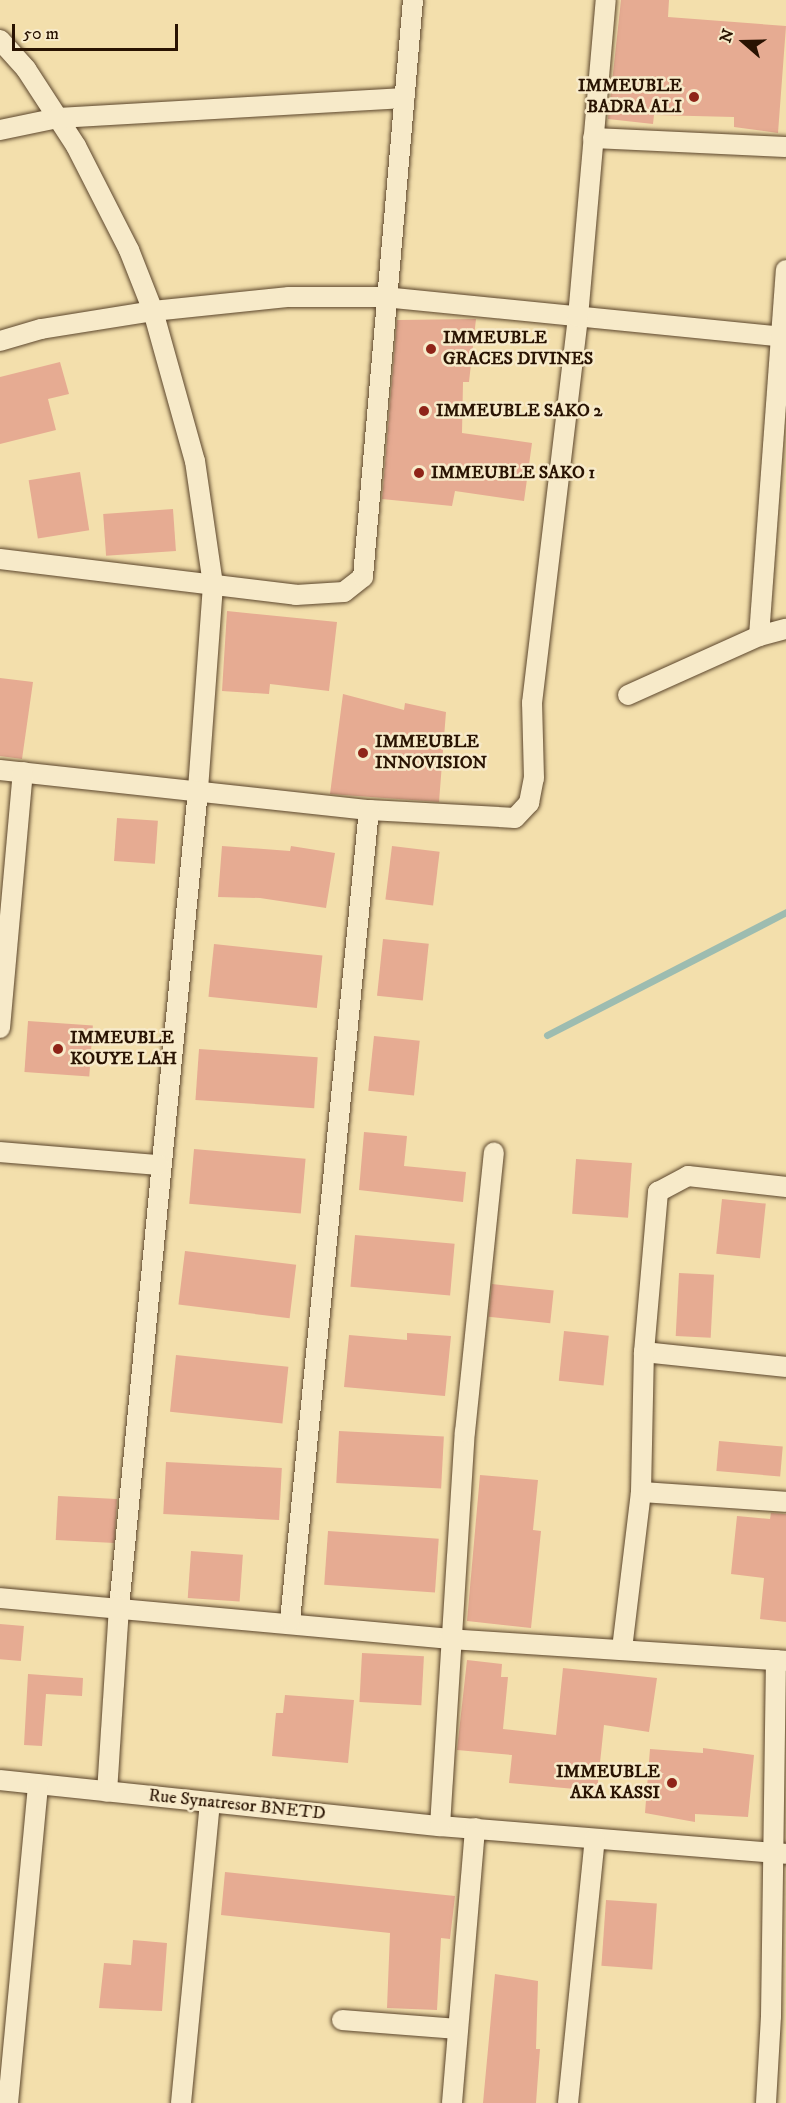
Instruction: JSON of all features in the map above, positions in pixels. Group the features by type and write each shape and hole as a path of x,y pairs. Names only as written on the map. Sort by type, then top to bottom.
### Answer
{"street":[{"path":"0,559 213,585 331,595 344,592 363,577 384,297 413,0"},
{"path":"0,770 369,810 514,818 529,803 534,778 532,703 578,317 606,0"},
{"path":"0,40 58,118 129,250 153,311 195,461 213,585 198,790 158,1165 119,1607 107,1792"},
{"path":"0,130 58,118 404,98"},
{"path":"594,138 786,147"},
{"path":"759,636 784,336 786,270"},
{"path":"0,341 41,329 153,311 289,297 384,297 784,336"},
{"path":"628,695 759,636 786,629"},
{"path":"0,1028 23,772"},
{"path":"290,1621 369,810"},
{"path":"0,1152 158,1165"},
{"path":"440,1826 449,1639 494,1153"},
{"path":"622,1649 641,1492 644,1352 658,1192 688,1176 786,1187"},
{"path":"644,1352 786,1366"},
{"path":"641,1492 786,1502"},
{"path":"0,1598 290,1621 449,1639 781,1661 777,2066 766,2103"},
{"name":"Rue Synatresor BNETD","path":"0,1780 440,1826 780,1854"},
{"path":"8,2103 38,1784"},
{"path":"182,2103 210,1802"},
{"path":"452,2103 475,1828"},
{"path":"568,2103 595,1839"},
{"path":"342,2020 458,2029"}],"building":[{"path":"621,0 669,0 668,17 786,26 778,133 734,127 734,117 654,115 653,124 608,119"},
{"path":"476,319 469,382 463,382 462,433 532,443 524,501 455,491 452,506 382,499 397,320"},
{"path":"60,362 69,394 48,399 56,430 0,444 0,377"},
{"path":"80,472 89,530 38,538 29,480"},
{"path":"173,509 176,551 106,556 103,514"},
{"path":"227,611 337,622 329,691 270,684 269,694 222,691"},
{"path":"0,678 33,682 22,759 0,756"},
{"path":"343,694 404,710 405,703 446,712 439,802 330,794"},
{"path":"117,818 158,821 155,864 114,861"},
{"path":"222,846 290,851 291,846 335,853 326,908 260,898 218,897"},
{"path":"392,846 440,852 433,905 385,900"},
{"path":"383,939 429,944 423,1000 377,996"},
{"path":"214,944 322,955 317,1008 208,997"},
{"name":"IMMEUBLE KOUYE LAH","path":"28,1021 93,1026 89,1076 24,1072"},
{"path":"374,1036 420,1041 414,1096 368,1091"},
{"path":"199,1049 318,1057 314,1108 195,1100"},
{"path":"364,1132 407,1136 404,1166 466,1172 463,1202 359,1190"},
{"path":"194,1149 306,1159 301,1214 189,1204"},
{"path":"576,1159 632,1163 628,1218 572,1214"},
{"path":"722,1199 766,1204 760,1258 716,1254"},
{"path":"355,1235 455,1244 450,1296 350,1287"},
{"path":"185,1251 296,1265 290,1318 178,1305"},
{"path":"679,1273 714,1275 711,1338 676,1336"},
{"path":"492,1284 554,1290 550,1323 489,1317"},
{"path":"564,1331 609,1336 604,1385 559,1381"},
{"path":"407,1333 451,1336 445,1396 344,1387 349,1335 407,1340"},
{"path":"176,1355 288,1367 282,1423 170,1412"},
{"path":"339,1431 444,1436 441,1488 336,1483"},
{"path":"719,1441 783,1447 780,1476 716,1471"},
{"path":"166,1462 282,1468 279,1520 163,1514"},
{"path":"480,1475 538,1480 533,1530 541,1531 531,1628 467,1621"},
{"path":"58,1496 117,1499 115,1543 56,1540"},
{"path":"771,1513 786,1514 786,1622 760,1619 764,1578 731,1574 737,1516 770,1519"},
{"path":"328,1531 439,1539 435,1593 324,1585"},
{"path":"191,1551 243,1555 240,1602 188,1598"},
{"path":"0,1624 24,1626 21,1661 0,1659"},
{"path":"362,1653 424,1656 421,1705 359,1702"},
{"path":"467,1660 502,1664 501,1677 508,1677 503,1729 556,1735 563,1668 657,1678 649,1732 604,1725 597,1791 509,1783 512,1755 457,1750"},
{"path":"28,1674 83,1678 82,1696 46,1694 42,1746 24,1745"},
{"path":"285,1695 354,1700 348,1763 272,1756 276,1713 283,1713"},
{"path":"703,1748 754,1755 748,1817 695,1814 695,1822 645,1813 650,1749 703,1753"},
{"path":"225,1872 455,1896 450,1939 441,1938 437,2010 387,2008 390,1933 221,1915"},
{"path":"606,1900 657,1904 652,1969 601,1966"},
{"path":"133,1940 167,1943 162,2011 99,2008 104,1963 131,1965"},
{"path":"495,1974 538,1981 536,2049 540,2049 536,2103 483,2103"}],"waterway":[{"path":"547,1035 786,912"}],"place":[{"name":"IMMEUBLE BADRA ALI","path":"694,97"},
{"name":"IMMEUBLE GRACES DIVINES","path":"431,349"},
{"name":"IMMEUBLE SAKO 2","path":"424,411"},
{"name":"IMMEUBLE SAKO 1","path":"419,473"},
{"name":"IMMEUBLE INNOVISION","path":"363,753"},
{"name":"IMMEUBLE KOUYE LAH","path":"58,1049"},
{"name":"IMMEUBLE AKA KASSI","path":"672,1783"}]}
